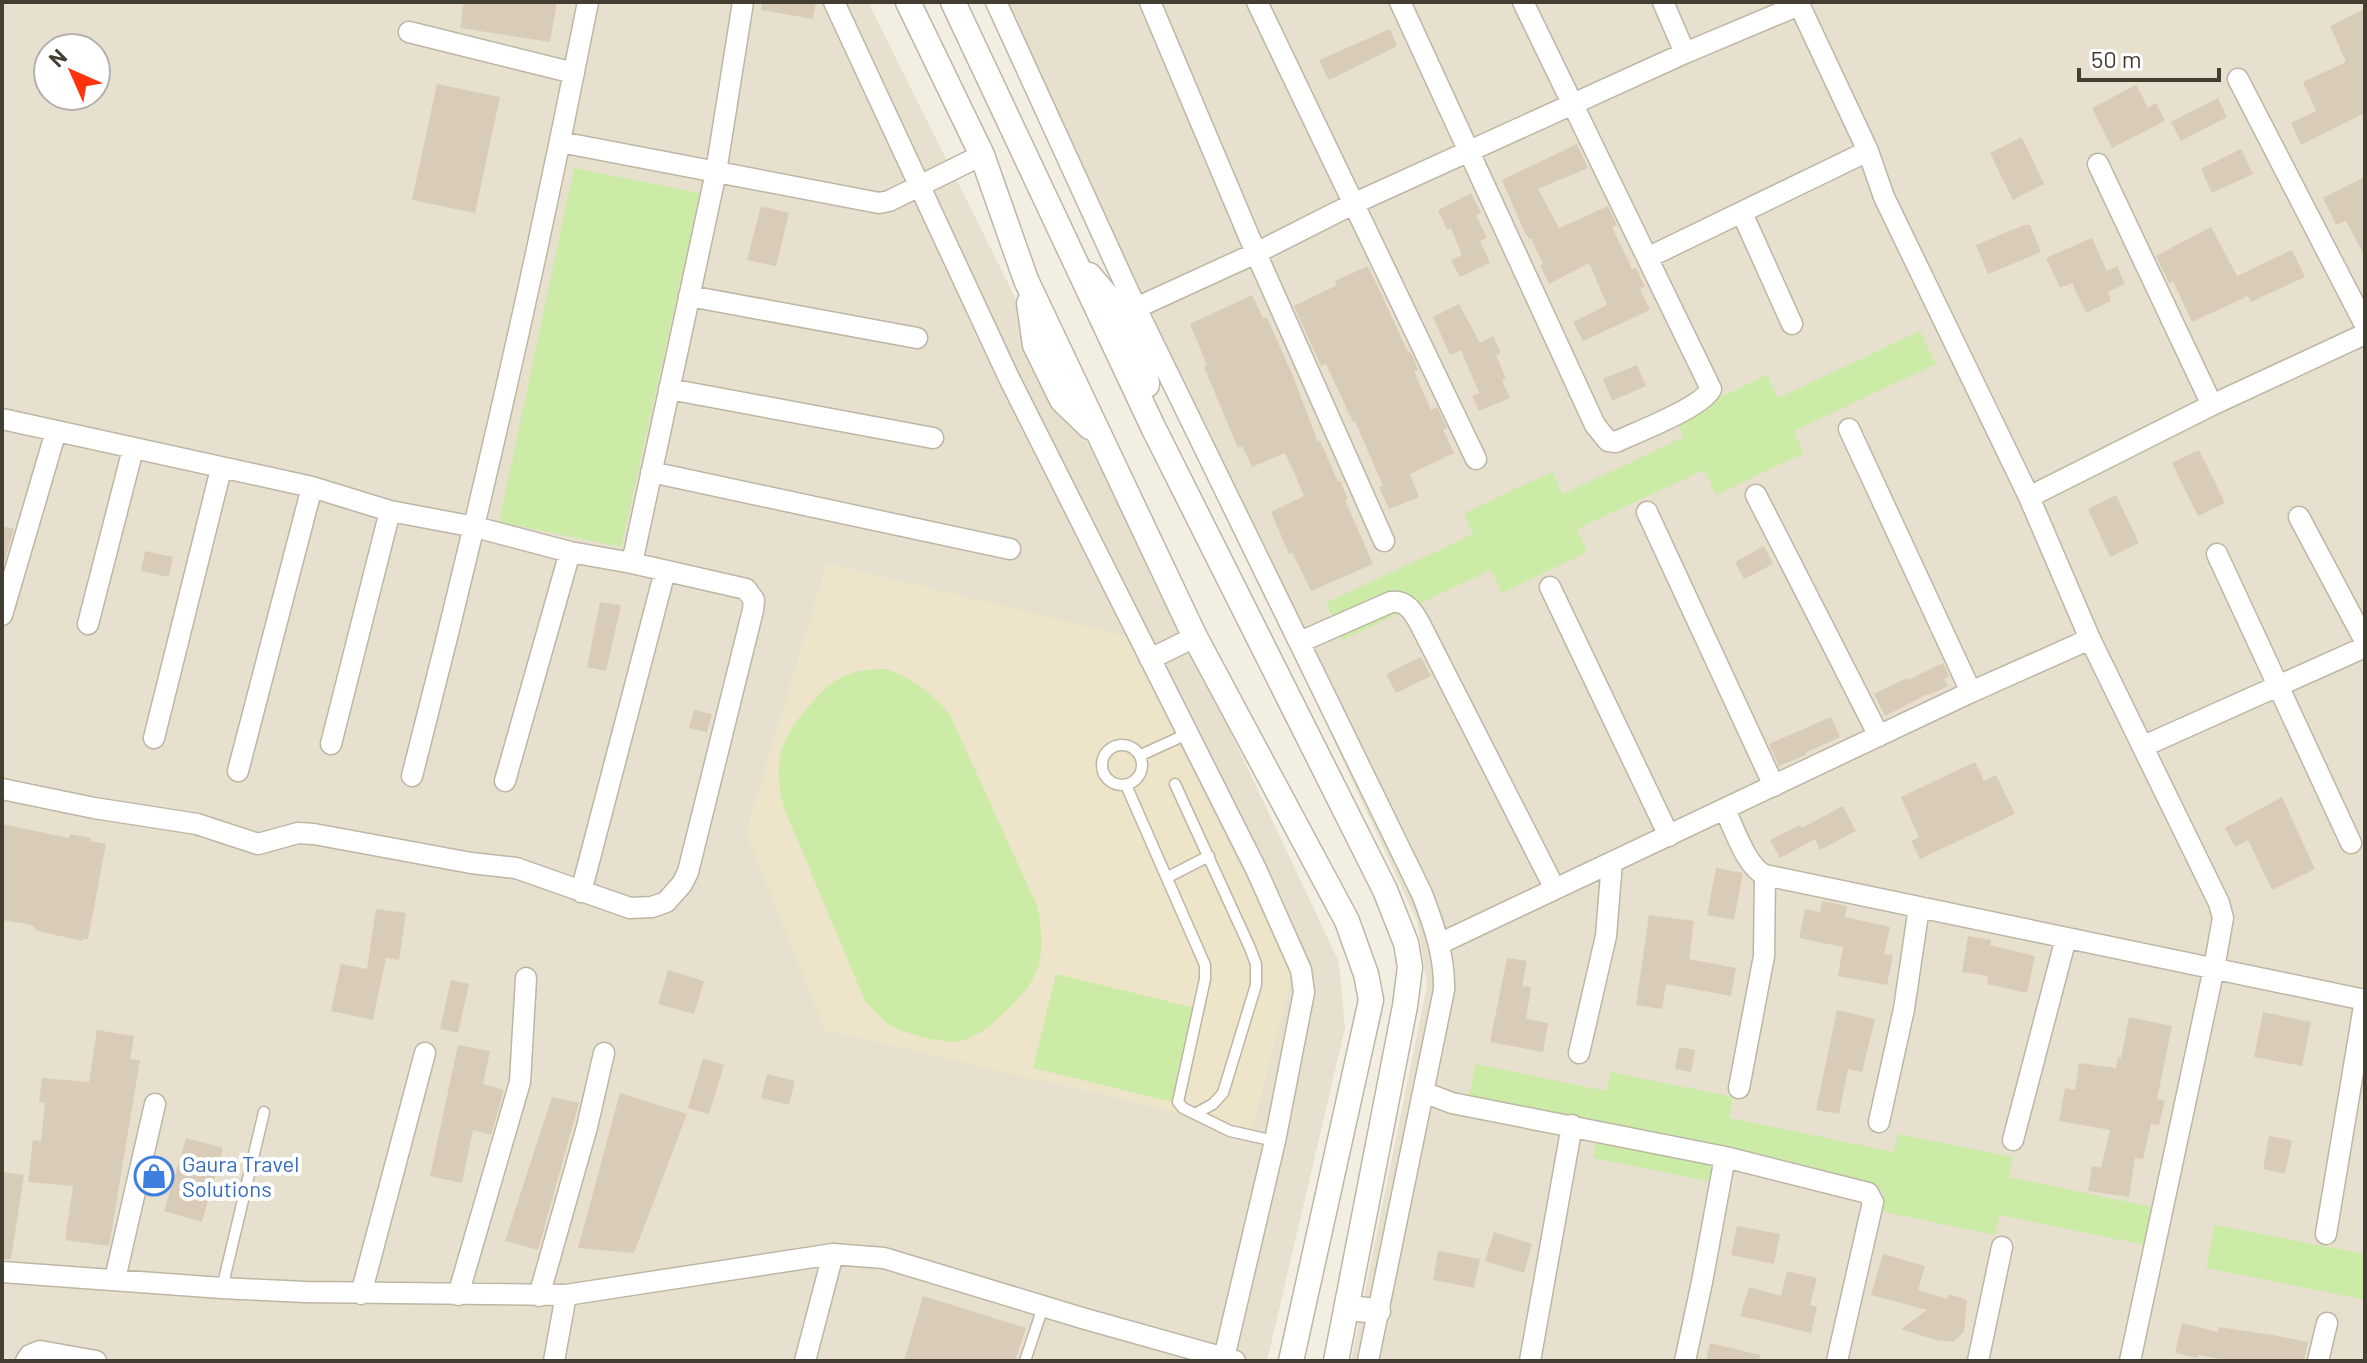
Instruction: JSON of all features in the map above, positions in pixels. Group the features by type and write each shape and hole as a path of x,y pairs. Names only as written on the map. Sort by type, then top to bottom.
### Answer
{"street":[{"path":"412,776 475,527 588,2"},
{"path":"632,563 716,172 743,2"},
{"path":"2,1272 222,1288 361,1294 539,1296 566,1295 833,1254 884,1258 1189,1355 1230,1359 1304,992 1301,970 1256,869 1009,378 834,2"},
{"path":"908,2 982,155 1026,280 1035,345 1062,400 1101,437 1195,637 1347,921 1366,974 1371,1000 1291,1361"},
{"path":"953,2 1153,427 1385,890 1406,943 1410,967 1405,1006 1336,1361"},
{"path":"996,2 1136,308 1422,894 1439,944 1445,968 1444,990 1368,1361"},
{"path":"1150,2 1256,253 1384,541"},
{"path":"1257,2 1476,459"},
{"path":"1400,2 1595,425 1608,441 1616,442 1690,407 1707,397 1711,389 1523,2"},
{"path":"1663,2 1685,53"},
{"path":"1136,308 1355,203 1798,3 1868,151 1884,197 2029,497 2090,639 2219,903 2223,918 2130,1361"},
{"path":"409,32 574,73"},
{"path":"2238,79 2365,325"},
{"path":"560,142 879,203 889,201 982,155"},
{"path":"1649,257 1868,151"},
{"path":"2098,164 2212,405"},
{"path":"1742,213 1792,324"},
{"path":"689,296 917,338"},
{"path":"2029,497 2212,405 2365,334"},
{"path":"669,389 933,438"},
{"path":"2,419 312,487 390,511 475,527 570,552 746,589 754,600 688,872 666,902 652,907 630,908 516,868 471,863 314,834 298,833 258,844 197,824 94,808 2,789"},
{"path":"1849,429 1971,692"},
{"path":"2,615 56,431"},
{"path":"88,624 133,449"},
{"path":"154,738 221,469"},
{"path":"651,472 1010,549"},
{"path":"238,771 312,487"},
{"path":"1756,495 1879,736"},
{"path":"331,744 390,511"},
{"path":"1647,512 1774,786"},
{"path":"2299,517 2365,641"},
{"path":"505,781 570,552"},
{"path":"2217,554 2351,843"},
{"path":"581,892 665,571"},
{"path":"1550,587 1669,836"},
{"path":"1300,642 1391,602 1406,604 1427,636 1555,889"},
{"path":"1150,659 1195,637"},
{"path":"1439,944 1971,692 2090,639"},
{"path":"2144,746 2365,647"},
{"path":"1725,810 1757,872 1765,875 2365,1000 2326,1234"},
{"path":"1579,1053 1606,936 1612,862"},
{"path":"1739,1088 1764,956 1765,875"},
{"path":"1879,1122 1904,1009 1919,907"},
{"path":"2013,1140 2066,938"},
{"path":"458,1295 520,1082 526,978"},
{"path":"361,1294 425,1053"},
{"path":"539,1296 587,1127 604,1053"},
{"path":"1423,1092 1452,1103 1725,1157 1864,1191 1873,1202 1837,1361"},
{"path":"115,1279 155,1104"},
{"path":"1530,1361 1572,1125"},
{"path":"1685,1361 1725,1157"},
{"path":"1978,1361 2002,1247"},
{"path":"805,1361 833,1254"},
{"path":"554,1361 566,1295"},
{"path":"1347,1308 1378,1311"},
{"path":"2318,1361 2327,1323"},
{"path":"26,1361 30,1355 40,1351 96,1361"}],"lane":[{"path":"1141,755 1187,734"},
{"path":"1122,744 1133,747 1141,755 1143,767 1140,775 1126,785 1109,780 1103,770 1103,757 1113,746 1122,744"},
{"path":"1175,784 1258,972 1223,1093 1213,1104 1195,1114"},
{"path":"1126,785 1205,965 1205,979 1178,1102 1183,1108 1234,1132 1275,1141"},
{"path":"1168,877 1209,856"},
{"path":"222,1288 264,1112"},
{"path":"1025,1361 1043,1307"}],"shaded area":[{"path":"2,2 868,2 1213,695 1339,962 1345,1028 1267,1361 2,1361"},
{"path":"988,2 2365,2 2365,1361 1351,1361 1427,985 1417,921 1165,374"},
{"path":"827,563 1125,636 1293,974 1252,1130 825,1030 746,833"}],"green space":[{"path":"574,168 700,193 621,547 499,522"},
{"path":"1920,331 1936,364 1794,431 1804,453 1716,495 1704,470 1577,529 1587,552 1502,593 1491,570 1343,640 1326,603 1473,534 1464,513 1552,472 1563,494 1684,437 1675,418 1767,375 1778,398"},
{"path":"886,669 922,688 950,715 1038,908 1041,954 1034,977 999,1017 981,1032 964,1040 936,1040 902,1031 887,1023 865,1001 780,792 779,765 785,740 815,699 848,674"},
{"path":"1056,974 1195,1008 1172,1102 1033,1068"},
{"path":"1476,1064 1606,1091 1610,1072 1733,1097 1729,1118 1894,1152 1898,1134 2013,1157 2009,1177 2157,1208 2149,1246 2000,1215 1995,1235 1880,1211 1884,1193 1718,1159 1713,1182 1593,1158 1597,1138 1466,1111"},
{"path":"2215,1225 2365,1254 2365,1300 2206,1268"}],"building":[{"path":"464,2 557,2 550,42 460,28"},
{"path":"762,2 816,2 813,19 761,10"},
{"path":"2365,9 2365,113 2301,145 2291,123 2316,111 2303,82 2346,62 2330,26"},
{"path":"1390,29 1397,46 1329,80 1319,60"},
{"path":"437,84 500,97 475,213 412,200"},
{"path":"2136,85 2148,108 2156,103 2165,121 2112,148 2092,108"},
{"path":"2218,98 2227,117 2181,141 2171,122"},
{"path":"2022,137 2044,184 2013,200 1990,153"},
{"path":"1577,144 1588,168 1538,189 1559,228 1608,206 1617,225 1612,227 1632,269 1636,268 1645,287 1640,289 1650,310 1583,341 1573,322 1607,305 1589,263 1549,284 1540,265 1543,264 1531,238 1523,229 1502,180"},
{"path":"2241,149 2253,174 2212,193 2201,169"},
{"path":"2365,177 2365,257 2346,221 2336,225 2323,198"},
{"path":"1471,193 1481,213 1476,215 1487,238 1480,241 1490,263 1460,277 1451,260 1462,255 1451,228 1447,230 1438,210"},
{"path":"761,206 789,213 776,266 747,260"},
{"path":"2030,225 2041,252 1988,274 1976,245"},
{"path":"2211,227 2237,276 2292,250 2305,277 2251,302 2248,296 2192,322 2173,281 2169,283 2156,256"},
{"path":"2092,238 2107,271 2117,266 2125,284 2108,292 2111,301 2086,313 2072,283 2060,288 2046,258"},
{"path":"1368,266 1414,359 1418,370 1414,371 1431,410 1437,407 1447,428 1443,429 1454,453 1410,474 1419,497 1389,509 1379,487 1383,486 1355,421 1326,364 1321,366 1294,306 1337,285 1335,281"},
{"path":"1252,295 1263,318 1267,318 1318,442 1348,499 1345,500 1373,564 1311,591 1292,552 1289,554 1271,512 1304,496 1297,479 1285,453 1252,467 1242,446 1238,448 1204,367 1207,365 1190,324"},
{"path":"1459,304 1480,343 1493,336 1501,353 1496,355 1510,398 1479,411 1472,396 1479,393 1461,350 1450,355 1433,317"},
{"path":"1637,365 1646,386 1612,401 1603,379"},
{"path":"2199,450 2225,503 2198,516 2172,463"},
{"path":"2116,495 2139,543 2110,557 2088,509"},
{"path":"2,526 14,529 2,569"},
{"path":"1764,546 1773,564 1744,579 1735,562"},
{"path":"145,551 173,557 169,577 141,571"},
{"path":"600,602 621,605 606,671 587,667"},
{"path":"1421,657 1431,676 1396,693 1386,674"},
{"path":"1943,663 1949,676 1944,679 1948,686 1885,716 1874,694"},
{"path":"694,710 712,714 707,732 689,728"},
{"path":"1831,717 1840,737 1779,766 1769,744"},
{"path":"1975,762 1984,781 1996,775 2015,814 1920,859 1911,841 1919,837 1901,797"},
{"path":"2282,797 2315,869 2272,890 2248,840 2235,847 2225,828"},
{"path":"1843,806 1856,831 1820,850 1815,839 1780,858 1770,840 1800,825 1802,828"},
{"path":"2,824 69,838 70,834 91,838 90,841 106,844 88,939 82,941 38,931 32,925 2,920"},
{"path":"1716,868 1743,873 1734,920 1707,915"},
{"path":"1822,901 1847,906 1845,917 1890,927 1884,954 1893,955 1887,985 1838,976 1843,947 1799,938 1805,909 1820,912"},
{"path":"376,909 406,913 399,960 386,958 373,1020 331,1011 341,964 367,969"},
{"path":"1649,915 1694,921 1689,959 1736,968 1731,996 1666,984 1662,1009 1636,1005"},
{"path":"1968,936 1991,940 1990,945 2035,956 2027,993 1987,984 1988,976 1962,972"},
{"path":"1507,958 1527,961 1522,986 1531,987 1526,1019 1548,1023 1543,1052 1490,1042"},
{"path":"668,970 704,981 694,1014 658,1004"},
{"path":"451,980 469,984 458,1033 440,1029"},
{"path":"1837,1010 1875,1019 1862,1072 1848,1069 1839,1114 1816,1110"},
{"path":"2263,1012 2311,1022 2302,1066 2254,1057"},
{"path":"2129,1017 2172,1026 2157,1099 2165,1100 2159,1125 2151,1124 2143,1159 2135,1158 2129,1197 2088,1191 2092,1166 2101,1168 2110,1130 2059,1121 2065,1088 2075,1090 2079,1063 2116,1068"},
{"path":"97,1030 134,1036 130,1059 140,1060 109,1246 65,1240 73,1186 28,1182 33,1140 41,1141 45,1103 39,1102 42,1078 89,1082"},
{"path":"458,1045 490,1051 483,1084 504,1090 491,1135 473,1130 462,1183 430,1176"},
{"path":"1679,1047 1695,1050 1691,1072 1675,1069"},
{"path":"703,1058 724,1065 709,1114 688,1108"},
{"path":"767,1074 795,1081 789,1105 761,1098"},
{"path":"620,1093 687,1114 634,1253 578,1248"},
{"path":"552,1097 579,1103 538,1250 505,1241"},
{"path":"2269,1136 2292,1140 2285,1174 2263,1169"},
{"path":"186,1138 223,1148 202,1222 164,1211"},
{"path":"2,1172 24,1175 11,1259 2,1259"},
{"path":"1737,1226 1780,1234 1774,1264 1731,1255"},
{"path":"1494,1232 1532,1244 1524,1273 1485,1261"},
{"path":"1438,1251 1480,1259 1474,1288 1433,1280"},
{"path":"1883,1254 1925,1266 1918,1290 1947,1299 1949,1294 1967,1300 1964,1332 1953,1342 1901,1329 1927,1310 1871,1295"},
{"path":"1787,1271 1817,1278 1810,1305 1817,1307 1811,1333 1740,1316 1749,1287 1781,1296"},
{"path":"923,1296 1026,1328 1015,1361 904,1361"},
{"path":"2182,1323 2218,1332 2219,1327 2308,1342 2304,1361 2233,1361 2175,1353"},
{"path":"1710,1343 1760,1355 1759,1361 1706,1361"}],"place":[{"name":"Gaura Travel Solutions","path":"154,1176"}]}
